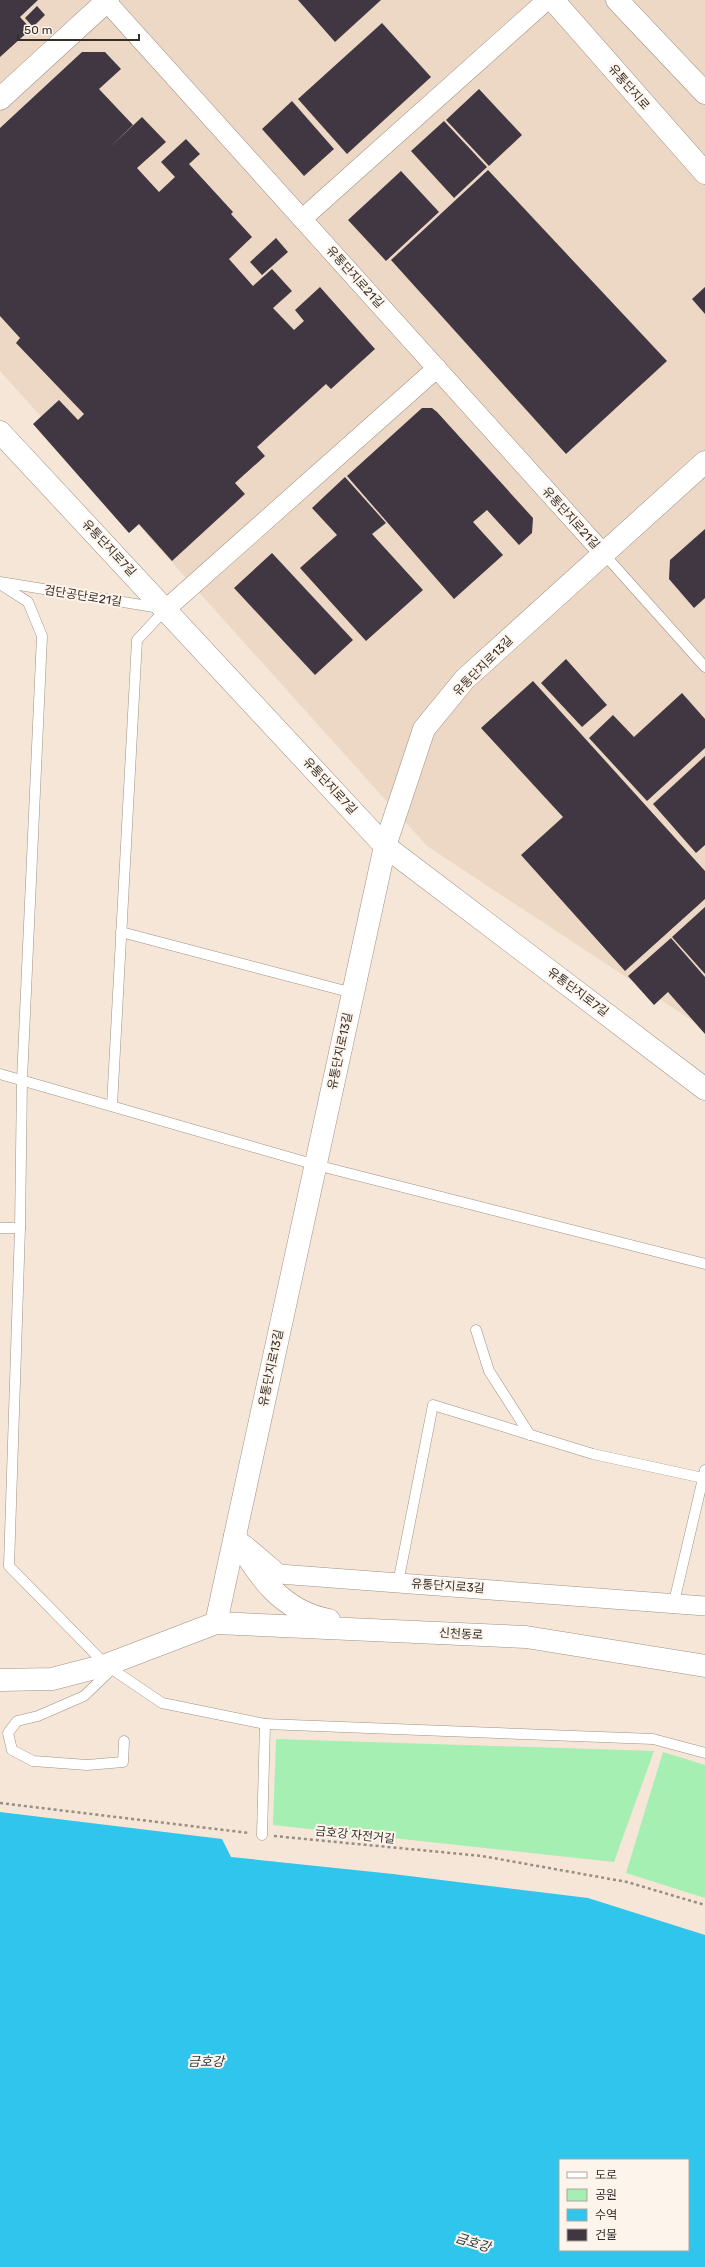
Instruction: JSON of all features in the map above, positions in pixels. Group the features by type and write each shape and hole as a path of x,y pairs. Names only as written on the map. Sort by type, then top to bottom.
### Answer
{"street":[{"name":"유통단지로21길","path":"0,99 107,0 603,553"},
{"path":"302,219 547,0"},
{"name":"유통단지로","path":"553,0 705,173"},
{"path":"617,0 705,93"},
{"path":"166,609 437,368"},
{"name":"유통단지로7길","path":"0,432 385,846 705,1089"},
{"name":"유통단지로13길","path":"216,1623 385,846 424,729 465,679 705,462"},
{"path":"235,1536 253,1567 284,1601 309,1616 383,1631"},
{"name":"유통단지로3길","path":"235,1536 279,1574 674,1602 705,1606"},
{"path":"0,1680 52,1679 106,1665 216,1623"},
{"name":"신천동로","path":"216,1623 526,1637 705,1666"}],"lane":[{"path":"603,553 705,667"},
{"path":"0,583 28,602 42,636 22,1080 20,1228 9,1566 106,1665 162,1703 265,1724 653,1739 705,1753"},
{"name":"검단공단로21길","path":"0,583 166,609"},
{"path":"112,1106 137,640 166,609"},
{"path":"121,932 353,993"},
{"path":"0,1074 316,1165 705,1264"},
{"path":"0,1228 20,1228"},
{"path":"476,1330 489,1371 530,1435"},
{"path":"398,1583 433,1405 593,1454 704,1474 674,1602"},
{"path":"106,1665 108,1673 84,1696 38,1716 17,1721 8,1732 12,1750 33,1761 87,1765 122,1762 124,1741"},
{"path":"262,1835 265,1724"}],"path":[{"name":"금호강 자전거길","path":"0,1803 262,1835 482,1856 627,1882 705,1905"}],"shaded area":[{"path":"0,0 705,0 705,1029 427,846 0,371"}],"green space":[{"path":"276,1739 654,1751 614,1862 273,1825"},
{"path":"663,1752 705,1765 705,1898 626,1873"}],"water":[{"name":"금호강","path":"0,1812 222,1839 231,1857 393,1874 588,1898 705,1935 705,2267 0,2267"}],"building":[{"path":"0,0 38,0 20,17 31,29 0,57"},
{"path":"298,0 381,0 335,42"},
{"path":"37,6 45,15 33,27 25,18"},
{"path":"382,23 431,77 347,154 298,99"},
{"path":"82,52 105,52 121,69 99,89 133,125 107,150 142,117 166,142 137,168 159,192 175,177 161,162 186,139 200,154 189,164 233,212 231,214 252,237 229,259 253,286 272,269 292,291 273,308 294,330 304,321 295,310 320,287 375,349 331,389 326,384 257,447 265,456 235,483 245,494 172,561 139,524 129,533 33,424 59,400 78,420 84,414 16,343 20,338 0,316 0,128"},
{"path":"479,89 522,135 489,166 446,120"},
{"path":"292,101 334,149 304,176 262,129"},
{"path":"444,121 487,167 454,198 411,151"},
{"path":"488,170 667,361 566,454 391,260"},
{"path":"401,171 439,212 386,261 348,220"},
{"path":"276,238 288,252 262,275 250,262"},
{"path":"705,287 705,314 692,299"},
{"path":"422,408 432,408 437,412 533,518 532,533 519,545 487,510 473,522 503,555 454,599 347,476"},
{"path":"345,477 386,523 372,534 423,590 366,641 300,568 337,535 312,508"},
{"path":"705,529 705,598 694,608 669,579 670,560"},
{"path":"272,553 353,640 315,675 234,588"},
{"path":"566,659 607,705 582,727 541,683"},
{"path":"533,681 705,871 705,899 625,971 521,855 563,817 481,728"},
{"path":"682,693 705,719 705,748 647,801 589,738 613,715 634,737"},
{"path":"705,756 705,845 696,853 653,804"},
{"path":"705,907 705,974 672,937"},
{"path":"671,938 705,977 705,1034 668,992 654,1005 628,976"}]}
